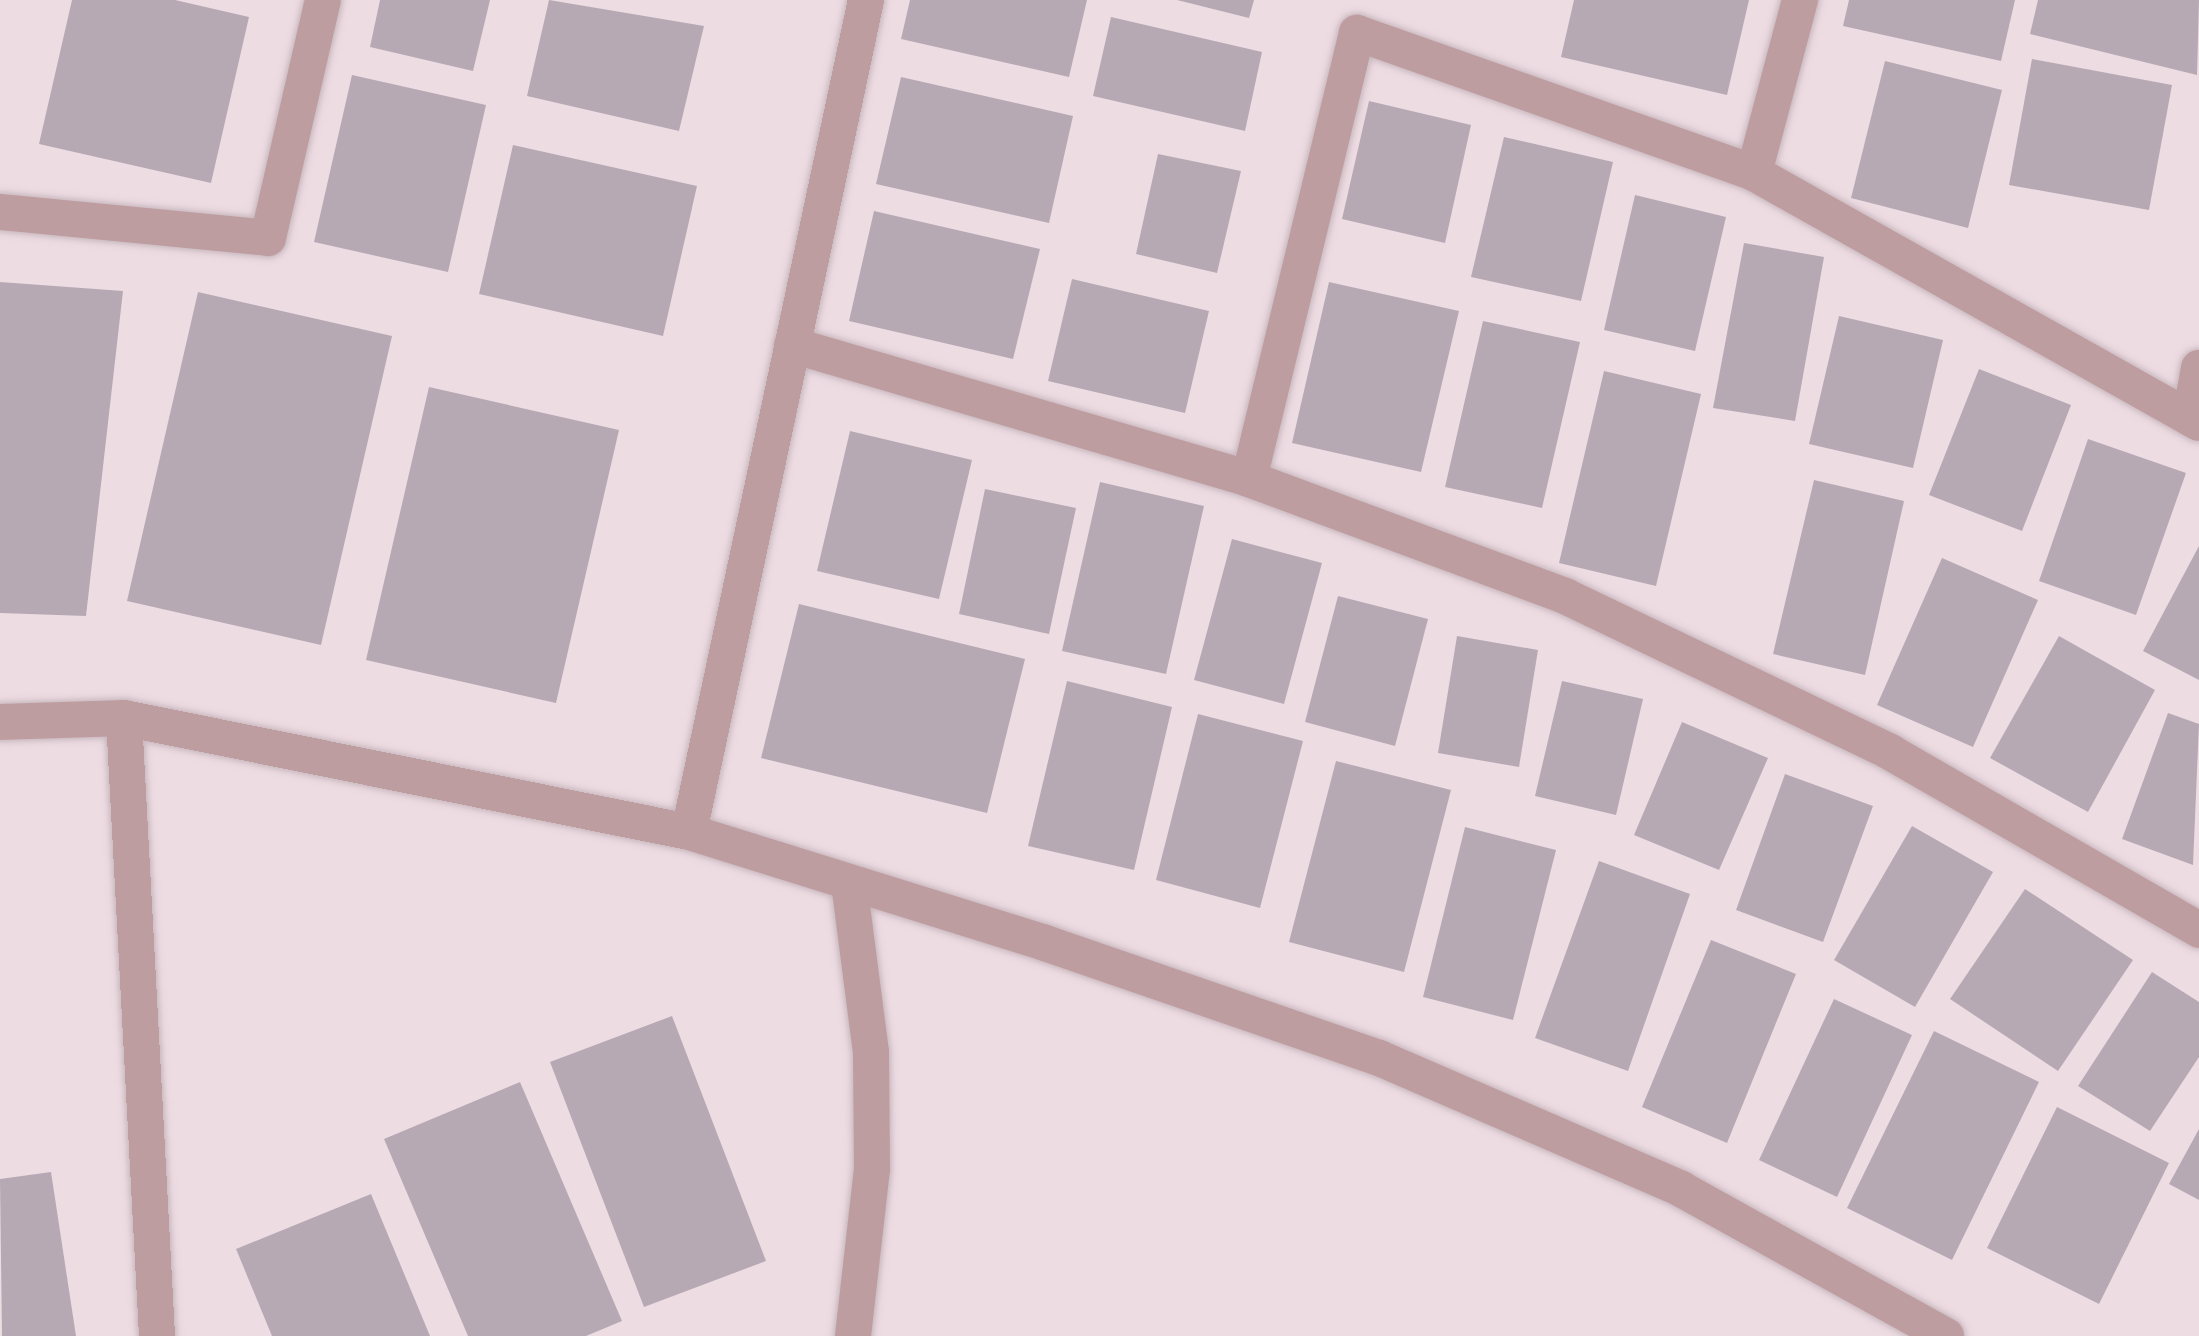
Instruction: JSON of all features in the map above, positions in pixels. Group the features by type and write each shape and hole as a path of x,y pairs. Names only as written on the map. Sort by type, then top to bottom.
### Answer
{"street":[{"path":"0,212 268,238 323,0"},
{"path":"688,832 866,0"},
{"path":"1754,172 1800,0"},
{"path":"1250,479 1361,16 1754,172 2194,420 2199,368"},
{"path":"792,345 1250,479 1585,606 1890,752 2199,930"},
{"path":"124,718 158,1336"},
{"path":"0,722 124,718 688,832 1379,1058 1681,1189 1946,1336"},
{"path":"849,883 872,1099 853,1336"}],"building":[{"path":"72,0 175,0 249,17 211,183 39,144"},
{"path":"380,0 490,0 473,71 370,47"},
{"path":"549,0 704,26 679,131 527,96"},
{"path":"910,0 1087,0 1069,77 901,39"},
{"path":"1177,0 1254,0 1249,18"},
{"path":"1574,0 1749,0 1727,95 1561,57"},
{"path":"1849,0 2015,0 2001,61 1843,26"},
{"path":"2038,0 2199,0 2197,75 2030,34"},
{"path":"1111,17 1262,52 1245,131 1093,96"},
{"path":"2032,59 2172,85 2149,210 2009,185"},
{"path":"1885,61 2002,90 1968,228 1851,198"},
{"path":"352,75 486,105 448,272 314,242"},
{"path":"901,77 1073,116 1049,223 876,184"},
{"path":"1369,101 1471,125 1445,243 1342,219"},
{"path":"1504,137 1613,162 1581,301 1471,277"},
{"path":"513,145 697,186 663,336 479,294"},
{"path":"1158,154 1241,171 1217,273 1136,254"},
{"path":"1635,195 1726,217 1695,351 1604,330"},
{"path":"874,211 1040,249 1013,359 849,321"},
{"path":"1744,243 1824,257 1795,421 1713,408"},
{"path":"1072,279 1209,311 1185,413 1048,381"},
{"path":"0,282 123,291 86,616 0,613"},
{"path":"1329,282 1459,311 1421,472 1292,443"},
{"path":"198,292 392,336 321,645 127,601"},
{"path":"1839,316 1943,340 1913,468 1809,444"},
{"path":"1483,321 1580,342 1542,508 1445,487"},
{"path":"1979,369 2071,405 2022,531 1929,495"},
{"path":"1604,371 1701,394 1656,586 1559,563"},
{"path":"429,387 619,430 556,703 366,660"},
{"path":"850,431 972,460 939,599 817,571"},
{"path":"2088,439 2186,473 2136,615 2039,581"},
{"path":"1814,480 1904,501 1865,675 1773,654"},
{"path":"1100,482 1204,506 1166,674 1062,651"},
{"path":"985,489 1076,508 1049,634 959,614"},
{"path":"1232,539 1322,563 1284,704 1194,680"},
{"path":"2199,546 2199,680 2143,651"},
{"path":"1942,558 2038,600 1973,747 1877,705"},
{"path":"1338,596 1428,619 1395,746 1305,722"},
{"path":"799,604 1025,659 987,813 761,758"},
{"path":"1457,636 1538,650 1519,767 1438,753"},
{"path":"2059,636 2155,690 2088,812 1990,758"},
{"path":"1067,681 1172,707 1134,870 1028,846"},
{"path":"1562,681 1643,699 1616,815 1535,796"},
{"path":"2168,713 2199,724 2193,865 2122,839"},
{"path":"1198,714 1303,741 1260,908 1156,880"},
{"path":"1682,722 1768,758 1719,870 1634,835"},
{"path":"1336,761 1451,790 1404,972 1289,942"},
{"path":"1785,774 1873,806 1823,942 1736,910"},
{"path":"1912,826 1993,872 1915,1007 1834,960"},
{"path":"1465,827 1556,850 1513,1020 1423,997"},
{"path":"1599,861 1690,894 1628,1071 1535,1038"},
{"path":"2025,889 2133,960 2058,1071 1950,999"},
{"path":"1711,940 1796,974 1727,1143 1642,1107"},
{"path":"2152,972 2199,1002 2199,1057 2150,1131 2078,1086"},
{"path":"1834,999 1912,1035 1837,1197 1759,1160"},
{"path":"672,1016 766,1261 644,1307 550,1062"},
{"path":"1934,1031 2039,1082 1952,1260 1847,1208"},
{"path":"520,1082 622,1321 586,1336 468,1336 384,1139"},
{"path":"2057,1107 2169,1163 2099,1304 1987,1248"},
{"path":"2199,1129 2199,1200 2169,1184"},
{"path":"51,1172 76,1336 2,1336 0,1179"},
{"path":"371,1194 430,1336 272,1336 236,1249"}]}
